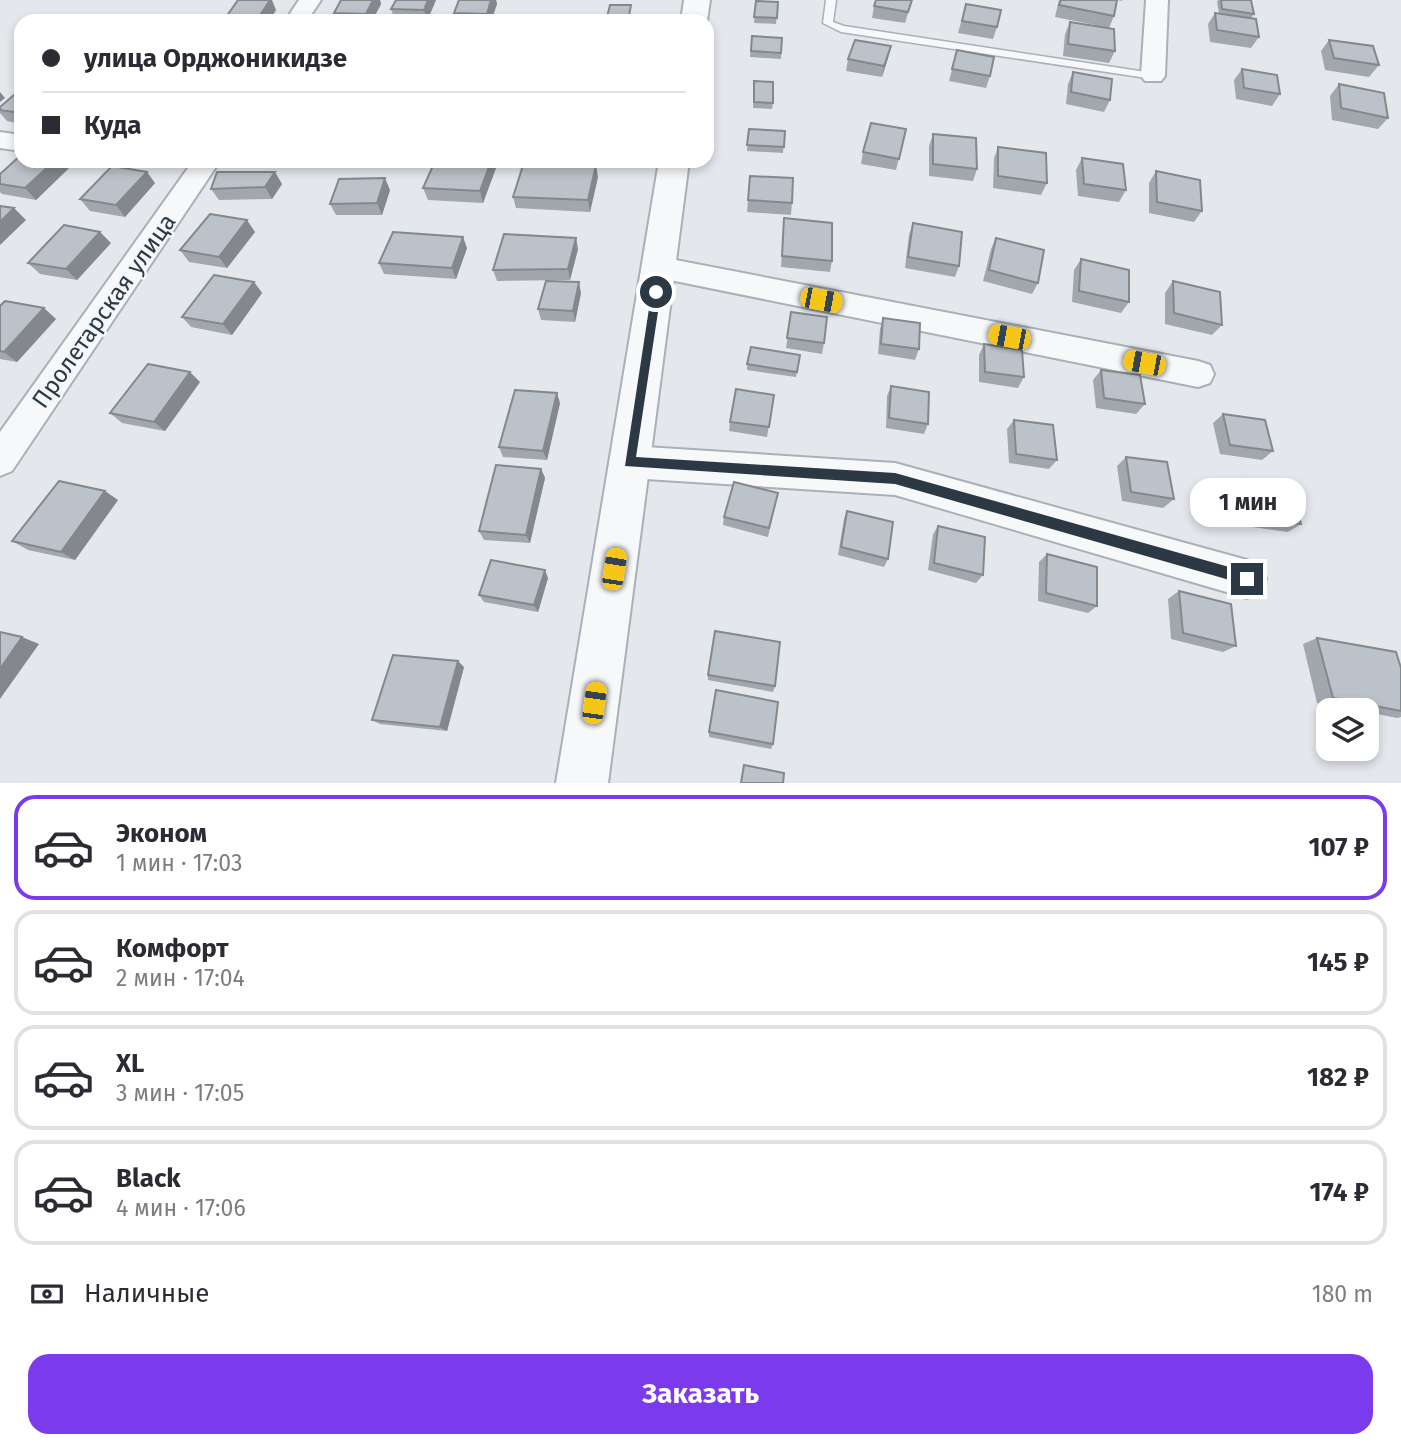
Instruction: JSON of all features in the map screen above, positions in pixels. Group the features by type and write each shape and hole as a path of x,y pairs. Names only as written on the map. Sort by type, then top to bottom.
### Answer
{"street":[{"path":"1153,76 1157,0"},
{"name":"Пролетарская улица","path":"0,460 198,168"},
{"path":"582,783 673,168"},
{"path":"660,268 1198,374"},
{"path":"629,462 895,479 1247,579"}],"lane":[{"path":"831,0 828,23 841,29 1153,76"}],"building":[{"path":"238,0 270,0 261,14 228,14"},
{"path":"341,0 373,0 366,14 334,13"},
{"path":"396,0 428,0 424,10 391,9"},
{"path":"459,0 491,0 487,14 454,13"},
{"path":"876,0 912,0 908,12 874,6"},
{"path":"1061,0 1117,0 1114,16 1059,5"},
{"path":"1221,0 1251,0 1254,14 1222,9"},
{"path":"756,1 778,2 777,18 754,17"},
{"path":"966,4 1001,10 997,27 962,21"},
{"path":"610,5 631,5 629,14 608,14"},
{"path":"1215,13 1256,19 1259,37 1217,30"},
{"path":"1070,22 1114,29 1115,51 1068,44"},
{"path":"752,36 782,38 781,53 751,51"},
{"path":"855,40 891,46 884,66 848,59"},
{"path":"1329,40 1373,46 1379,65 1334,58"},
{"path":"957,50 994,57 990,76 952,69"},
{"path":"1242,69 1277,75 1280,94 1244,88"},
{"path":"1073,72 1112,79 1110,100 1071,92"},
{"path":"754,81 773,82 773,103 754,102"},
{"path":"1339,84 1384,93 1388,118 1341,108"},
{"path":"14,95 14,112 0,110"},
{"path":"871,123 906,129 899,159 863,152"},
{"path":"749,129 785,131 784,147 747,145"},
{"path":"933,134 976,138 977,169 933,164"},
{"path":"998,147 1046,153 1047,183 998,176"},
{"path":"1082,158 1123,164 1126,190 1084,184"},
{"path":"14,161 14,168 46,168 25,188 0,184 0,174"},
{"path":"110,168 147,172 116,205 80,199"},
{"path":"432,168 488,168 480,191 423,188"},
{"path":"522,168 595,168 588,200 513,197"},
{"path":"1156,171 1200,180 1202,211 1157,202"},
{"path":"217,172 275,172 265,187 211,189"},
{"path":"750,176 793,178 792,203 748,200"},
{"path":"385,178 377,203 330,204 339,179"},
{"path":"0,206 14,208 0,222"},
{"path":"210,214 247,220 219,257 180,250"},
{"path":"784,218 832,223 832,261 782,256"},
{"path":"913,223 962,232 959,266 908,257"},
{"path":"64,225 100,232 66,269 28,263"},
{"path":"393,232 463,237 452,268 379,263"},
{"path":"504,234 576,238 568,269 493,270"},
{"path":"996,238 1044,250 1038,283 989,270"},
{"path":"1081,259 1129,270 1129,302 1079,291"},
{"path":"214,275 254,282 223,324 182,317"},
{"path":"546,281 579,282 573,311 538,309"},
{"path":"1173,281 1220,292 1222,325 1174,313"},
{"path":"5,301 44,308 4,352 0,351 0,306"},
{"path":"791,312 827,317 824,343 787,338"},
{"path":"883,318 920,323 919,349 881,344"},
{"path":"984,344 1022,350 1024,377 985,372"},
{"path":"751,347 800,355 797,372 747,364"},
{"path":"148,364 190,372 154,422 110,413"},
{"path":"1101,370 1140,375 1145,404 1104,398"},
{"path":"891,386 929,392 928,424 889,418"},
{"path":"736,389 774,395 769,427 730,422"},
{"path":"515,390 557,393 543,451 499,447"},
{"path":"1223,414 1265,420 1273,451 1230,445"},
{"path":"1014,420 1053,425 1057,460 1016,454"},
{"path":"1126,457 1167,462 1174,499 1131,492"},
{"path":"496,465 541,469 526,535 479,531"},
{"path":"1248,479 1291,486 1301,524 1257,517"},
{"path":"59,481 105,491 61,552 12,541"},
{"path":"734,482 778,493 769,528 724,517"},
{"path":"847,511 893,522 888,559 841,547"},
{"path":"938,526 985,537 983,575 934,563"},
{"path":"1047,554 1097,567 1097,606 1046,593"},
{"path":"491,560 545,570 534,605 479,595"},
{"path":"1179,591 1231,604 1236,646 1183,633"},
{"path":"715,631 780,642 775,686 708,675"},
{"path":"0,632 22,637 0,669"},
{"path":"1317,638 1396,652 1401,668 1401,711 1379,707 1379,698 1333,698"},
{"path":"393,655 458,661 440,727 372,720"},
{"path":"716,690 778,702 773,744 709,732"},
{"path":"744,765 784,773 783,783 741,783"}],"route":[{"path":"656,292 629,462 895,479 1247,579"}]}
